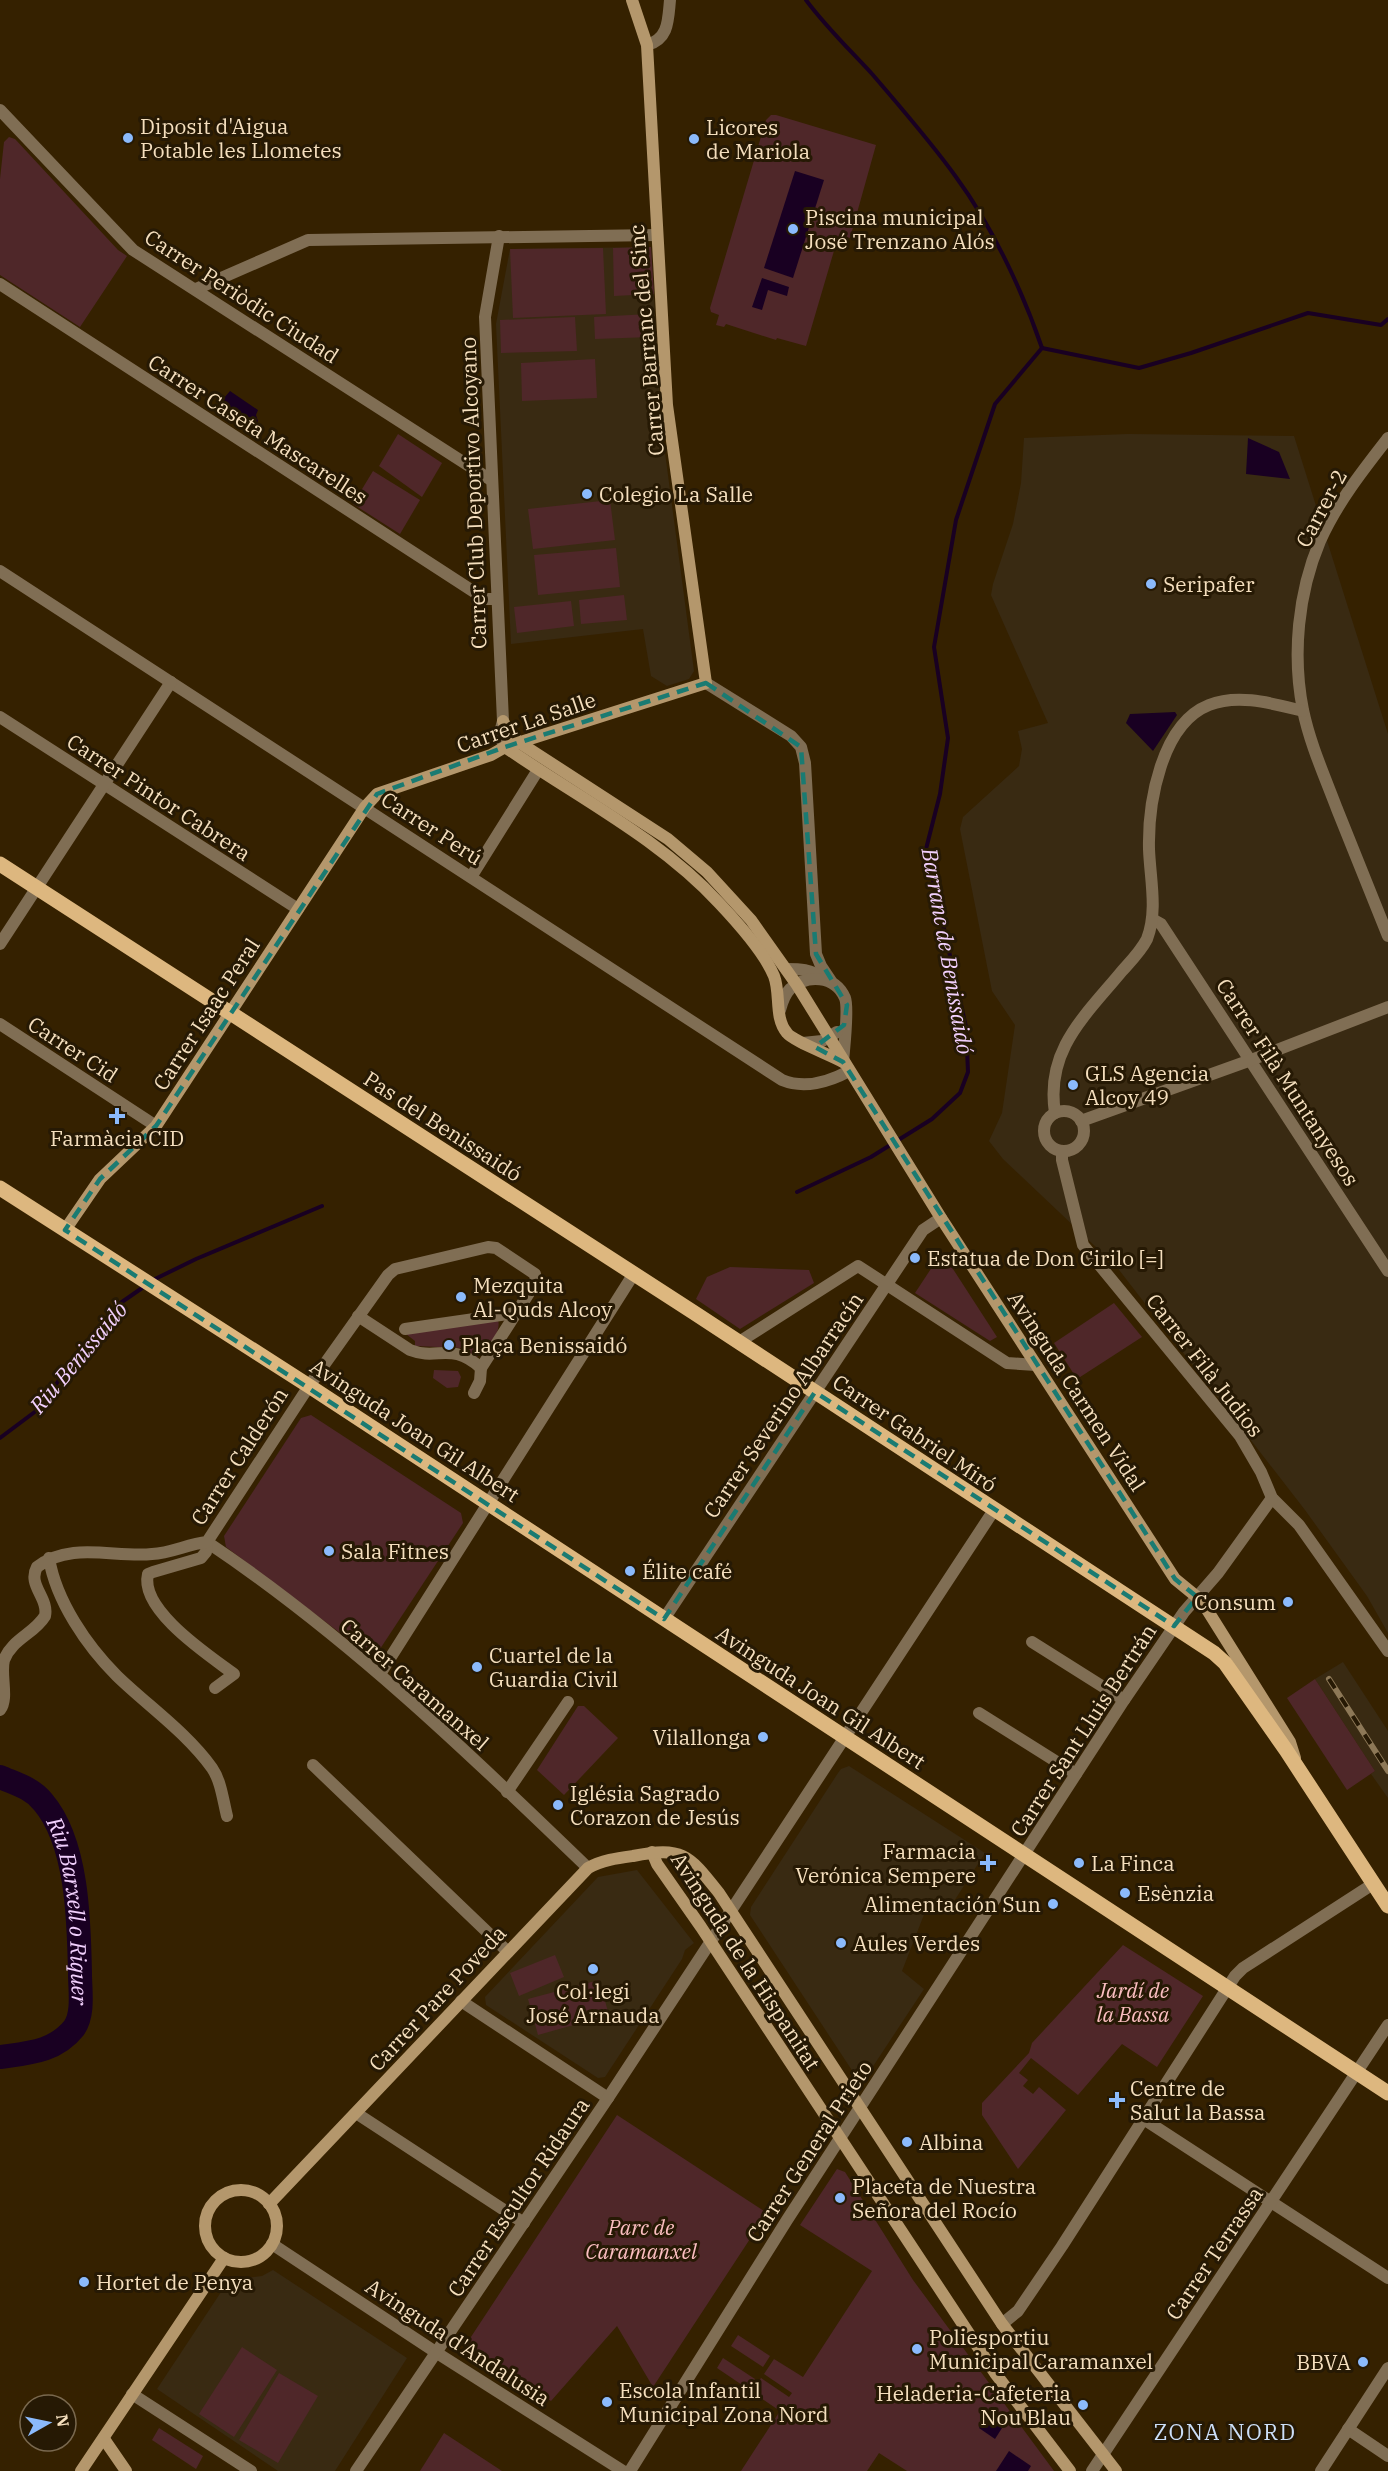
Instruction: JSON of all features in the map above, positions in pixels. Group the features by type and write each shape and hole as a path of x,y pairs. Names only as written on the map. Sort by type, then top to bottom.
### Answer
{"main road":[{"name":"Pas del Benissaidó","path":"0,864 633,1275"},
{"name":"Avinguda Joan Gil Albert","path":"0,1188 309,1386 1388,2093"},
{"name":"Carrer Gabriel Miró","path":"633,1275 1174,1626 1225,1663 1299,1770 1388,1906"}],"street":[{"name":"Carrer Barranc del Sinc","path":"632,0 646,45 667,405 706,684"},
{"path":"646,45 657,42 664,33 668,24 669,0"},
{"name":"Carrer Periòdic Ciudad","path":"0,110 134,250 492,480"},
{"path":"196,289 308,240 656,235"},
{"name":"Carrer Club Deportivo Alcoyano","path":"499,236 485,317 503,721 499,736 505,747"},
{"name":"Carrer Caseta Mascarelles","path":"0,284 485,599 497,599"},
{"name":"Carrer-2","path":"1388,438 1359,476 1320,541 1308,577 1298,642 1298,674 1303,711 1321,768 1388,936"},
{"name":"Carrer Perú","path":"0,571 782,1080 795,1084 832,1080 846,1066"},
{"path":"0,944 171,682"},
{"path":"706,684 791,736 801,747 805,763 816,954 826,980"},
{"name":"Carrer La Salle","path":"365,807 377,794 505,747 706,684"},
{"path":"1055,1113 1054,1076 1065,1044 1080,1020 1141,950 1152,919 1149,848 1151,806 1158,775 1170,745 1180,728 1189,717 1201,709 1225,701 1259,702 1303,711"},
{"name":"Carrer Pintor Cabrera","path":"0,717 298,909"},
{"name":"Avinguda Carmen Vidal","path":"503,721 509,733 520,743 648,825 695,861 740,906 797,985 941,1218 1175,1579 1197,1597 1290,1742 1299,1770"},
{"path":"505,747 666,854 709,892 738,925 772,972 780,1019 788,1035 794,1040 846,1066 845,1022"},
{"path":"471,877 538,770"},
{"name":"Carrer Isaac Peral","path":"65,1230 100,1179 156,1126 365,807"},
{"name":"Carrer Filà Muntanyesos","path":"1152,919 1161,924 1388,1271"},
{"path":"786,969 804,969 816,973 844,996 848,1015 838,1032 822,1041 803,1043"},
{"path":"780,1010 786,995 797,985 813,979 826,980"},
{"path":"1081,1121 1251,1060 1388,1007"},
{"name":"Carrer Cid","path":"0,1024 156,1126"},
{"path":"1067,1111 1073,1113 1081,1121 1084,1132 1080,1143 1075,1148 1062,1151 1052,1147 1045,1137 1045,1126 1055,1113 1067,1111"},
{"name":"Carrer Filà Judios","path":"1062,1151 1062,1160 1083,1245 1240,1436 1261,1472 1272,1498 1299,1525 1388,1651"},
{"name":"Carrer Severino Albarracín","path":"664,1619 923,1230 941,1218"},
{"name":"Carrer Calderón","path":"50,1558 85,1552 150,1555 207,1542 309,1386 394,1269 488,1247 496,1248 535,1274 536,1282 515,1313"},
{"path":"739,1342 858,1266 1007,1363 1036,1365"},
{"path":"380,1674 633,1275"},
{"path":"405,1329 515,1313"},
{"path":"474,1393 480,1381 481,1368 515,1313"},
{"path":"358,1316 417,1353 454,1352 468,1358 481,1368"},
{"name":"Carrer Sant Lluis Bertrán","path":"1025,1855 1174,1626 1218,1573 1272,1498"},
{"name":"Carrer Escultor Ridaura","path":"356,2471 525,2223 711,1943 994,1510"},
{"path":"207,1542 206,1552 201,1558 148,1574 147,1580 159,1611 171,1624 234,1674 215,1688"},
{"name":"Carrer Caramanxel","path":"207,1542 255,1574 380,1674 588,1868"},
{"path":"0,1710 4,1705 2,1676 5,1658 11,1647 45,1616 44,1604 36,1587 34,1576 37,1567 50,1558 58,1593 104,1662 170,1723 212,1768 220,1786 227,1816"},
{"path":"1032,1642 1124,1700"},
{"path":"507,1792 568,1702"},
{"path":"979,1713 1076,1774"},
{"path":"313,1765 508,1952"},
{"name":"Avinguda de la Hispanitat","path":"1070,2471 995,2373 657,1864 652,1852 673,1852 690,1860 704,1873 1002,2324 1116,2471"},
{"name":"Carrer Pare Poveda","path":"269,2204 588,1868 602,1862 652,1852"},
{"name":"Carrer General Prieto","path":"630,2471 840,2138 1025,1855"},
{"path":"1002,2324 1018,2311 1227,1988 1243,1968 1373,1884"},
{"path":"461,2001 608,2098"},
{"name":"Carrer Terrassa","path":"1092,2471 1388,2025"},
{"path":"356,2113 525,2223"},
{"path":"1142,2118 1388,2278"},
{"path":"246,2191 261,2197 269,2204 276,2223 272,2244 267,2251 251,2261 233,2262 224,2258 212,2247 205,2232 207,2215 216,2200 230,2192 246,2191"},
{"name":"Avinguda d'Andalusia","path":"272,2244 437,2353 623,2471"},
{"path":"81,2471 224,2258"},
{"path":"1321,2471 1388,2368"},
{"path":"132,2394 250,2471"},
{"path":"1347,2429 1388,2456"},
{"path":"104,2439 126,2471"}],"highlighted area":[{"path":"706,683 801,747 816,954 847,1005 844,1025 815,1047 843,1062 1175,1579 1197,1597 1174,1626 815,1392 664,1619 65,1230 100,1179 156,1126 377,794 505,747"}],"shaded area":[{"path":"795,171 824,180 793,278 764,268"},
{"name":"Colegio La Salle","path":"651,247 662,430 694,671 689,679 667,686 651,676 643,629 511,644 496,324 510,249"},
{"path":"762,278 789,287 787,296 768,290 762,310 752,307"},
{"path":"230,391 258,410 256,425 251,426 218,405"},
{"path":"1128,434 1294,436 1388,734 1388,1633 1367,1596 1305,1510 1116,1266 1003,1159 989,1141 1002,1113 1015,1025 992,991 960,829 963,817 1019,766 1022,749 1018,731 1048,723 991,595 993,584 1013,524 1021,483 1024,438"},
{"path":"1248,438 1279,452 1290,479 1246,474"},
{"path":"1175,712 1177,715 1153,751 1126,723 1130,714"},
{"path":"1343,1662 1388,1731 1388,1798 1371,1774 1375,1771 1315,1679"},
{"name":"Aules Verdes","path":"849,1766 985,1853 949,1909 925,1912 902,1971 924,1989 866,2077 857,2078 750,1915 751,1907 838,1773"},
{"name":"Col·legi José Arnauda","path":"637,1870 694,1943 685,1950 682,1959 605,2077 598,2078 486,2005 485,1997 598,1877"},
{"path":"273,2270 407,2358 335,2471 278,2471 157,2389 229,2280 262,2276"},
{"path":"986,2417 1002,2428 995,2439 979,2428"},
{"path":"1009,2451 1031,2466 1028,2471 996,2471"}],"green space":[{"name":"Piscina municipal José Trenzano Alós","path":"771,115 876,145 850,238 843,236 841,245 836,244 806,346 777,338 776,340 726,324 724,327 716,325 719,315 711,312 710,308 766,120"},
{"path":"9,137 15,139 118,250 127,256 80,327 0,275 0,179 4,142"},
{"path":"651,247 654,294 614,296 613,248"},
{"path":"603,248 606,314 513,318 510,249"},
{"path":"649,314 651,337 595,339 594,317"},
{"path":"575,317 577,351 501,353 500,320"},
{"path":"595,359 597,398 522,401 521,363"},
{"path":"398,434 442,463 422,497 379,466"},
{"path":"373,471 420,500 400,534 353,504"},
{"path":"610,500 615,540 533,549 528,509"},
{"path":"616,548 620,587 538,595 534,555"},
{"path":"624,595 627,620 581,624 579,600"},
{"path":"571,601 574,626 517,633 514,607"},
{"path":"942,1252 997,1337 990,1341 915,1293"},
{"path":"730,1267 809,1270 814,1283 740,1329 696,1299 707,1277"},
{"path":"1114,1303 1142,1337 1077,1379 1054,1343"},
{"path":"498,1320 498,1330 493,1342 485,1352 476,1357 462,1348 415,1346 415,1341 406,1334"},
{"path":"434,1370 458,1371 461,1377 458,1387 447,1388 433,1378"},
{"path":"311,1415 461,1513 463,1523 378,1652 368,1654 226,1547 224,1536 301,1418"},
{"path":"1315,1679 1375,1771 1347,1790 1287,1698"},
{"path":"578,1706 584,1706 618,1738 564,1795 537,1770"},
{"name":"Jardí de la Bassa","path":"1123,1945 1203,1996 1157,2067 1122,2044 1078,2095 1031,2058 1019,2073 1028,2080 1023,2086 1033,2094 1039,2087 1066,2110 1018,2169 982,2115 982,2103 1029,2053 1032,2043"},
{"path":"555,1955 564,1977 519,1996 510,1973"},
{"path":"599,1980 609,2015 538,2035 528,1999"},
{"name":"Parc de Caramanxel","path":"617,2115 767,2213 653,2387 617,2326 551,2401 465,2346"},
{"path":"837,2169 845,2172 913,2280 1054,2471 907,2471 879,2453 867,2471 741,2471 780,2411 752,2392 761,2378 789,2397 792,2393 764,2374 774,2359 803,2377 872,2271 800,2225"},
{"path":"738,2335 770,2356 763,2367 731,2346"},
{"path":"242,2347 277,2370 234,2437 199,2414"},
{"path":"723,2358 755,2379 748,2389 717,2368"},
{"path":"279,2373 318,2396 278,2463 239,2440"},
{"path":"159,2428 203,2456 196,2469 152,2440"},
{"path":"444,2433 502,2471 420,2471"}],"waterway":[{"name":"Barranc de Benissaidó","path":"806,0 916,125 969,196 1005,260 1026,305 1042,348"},
{"path":"1042,348 1139,368 1191,353 1308,313 1381,325 1388,319"},
{"name":"Barranc de Benissaidó","path":"797,1192 871,1157 932,1119 960,1093 968,1072 966,1027 926,849 940,794 948,738 934,647 956,520 995,404 1042,348"},
{"name":"Riu Benissaidó","path":"153,1280 196,1259 322,1206"},
{"name":"Riu Benissaidó","path":"0,1438 40,1408 78,1352 119,1304 145,1286"},
{"name":"Riu Barxell o Riquer","path":"0,1777 39,1797 55,1819 63,1839 70,1861 77,1908 81,2002 77,2022 67,2036 50,2047 0,2057"}],"railway":[{"path":"1329,1679 1388,1771"}],"place":[{"name":"Diposit d'Aigua Potable les Llometes","path":"128,138"},
{"name":"Licores de Mariola","path":"694,139"},
{"name":"Piscina municipal José Trenzano Alós","path":"793,229"},
{"name":"Colegio La Salle","path":"587,494"},
{"name":"Seripafer","path":"1151,584"},
{"name":"GLS Agencia Alcoy 49","path":"1073,1085"},
{"name":"Farmàcia CID","path":"117,1116"},
{"name":"Estatua de Don Cirilo [=]","path":"915,1258"},
{"name":"Mezquita Al-Quds Alcoy","path":"461,1297"},
{"name":"Plaça Benissaidó","path":"449,1345"},
{"name":"Sala Fitnes","path":"329,1551"},
{"name":"Élite café","path":"630,1571"},
{"name":"Consum","path":"1288,1602"},
{"name":"Cuartel de la Guardia Civil","path":"477,1667"},
{"name":"Vilallonga","path":"763,1737"},
{"name":"Iglésia Sagrado Corazon de Jesús","path":"558,1805"},
{"name":"Farmacia Verónica Sempere","path":"988,1863"},
{"name":"La Finca","path":"1079,1863"},
{"name":"Esènzia","path":"1125,1893"},
{"name":"Alimentación Sun","path":"1053,1904"},
{"name":"Aules Verdes","path":"841,1943"},
{"name":"Col·legi José Arnauda","path":"593,1969"},
{"name":"Centre de Salut la Bassa","path":"1117,2100"},
{"name":"Albina","path":"907,2142"},
{"name":"Placeta de Nuestra Señora del Rocío","path":"840,2198"},
{"name":"Hortet de Penya","path":"84,2282"},
{"name":"Poliesportiu Municipal Caramanxel","path":"917,2349"},
{"name":"BBVA","path":"1363,2362"},
{"name":"Escola Infantil Municipal Zona Nord","path":"607,2402"},
{"name":"Heladeria-Cafeteria Nou Blau","path":"1083,2405"}],"district":[{"name":"ZONA NORD","path":"1225,2431"}]}
